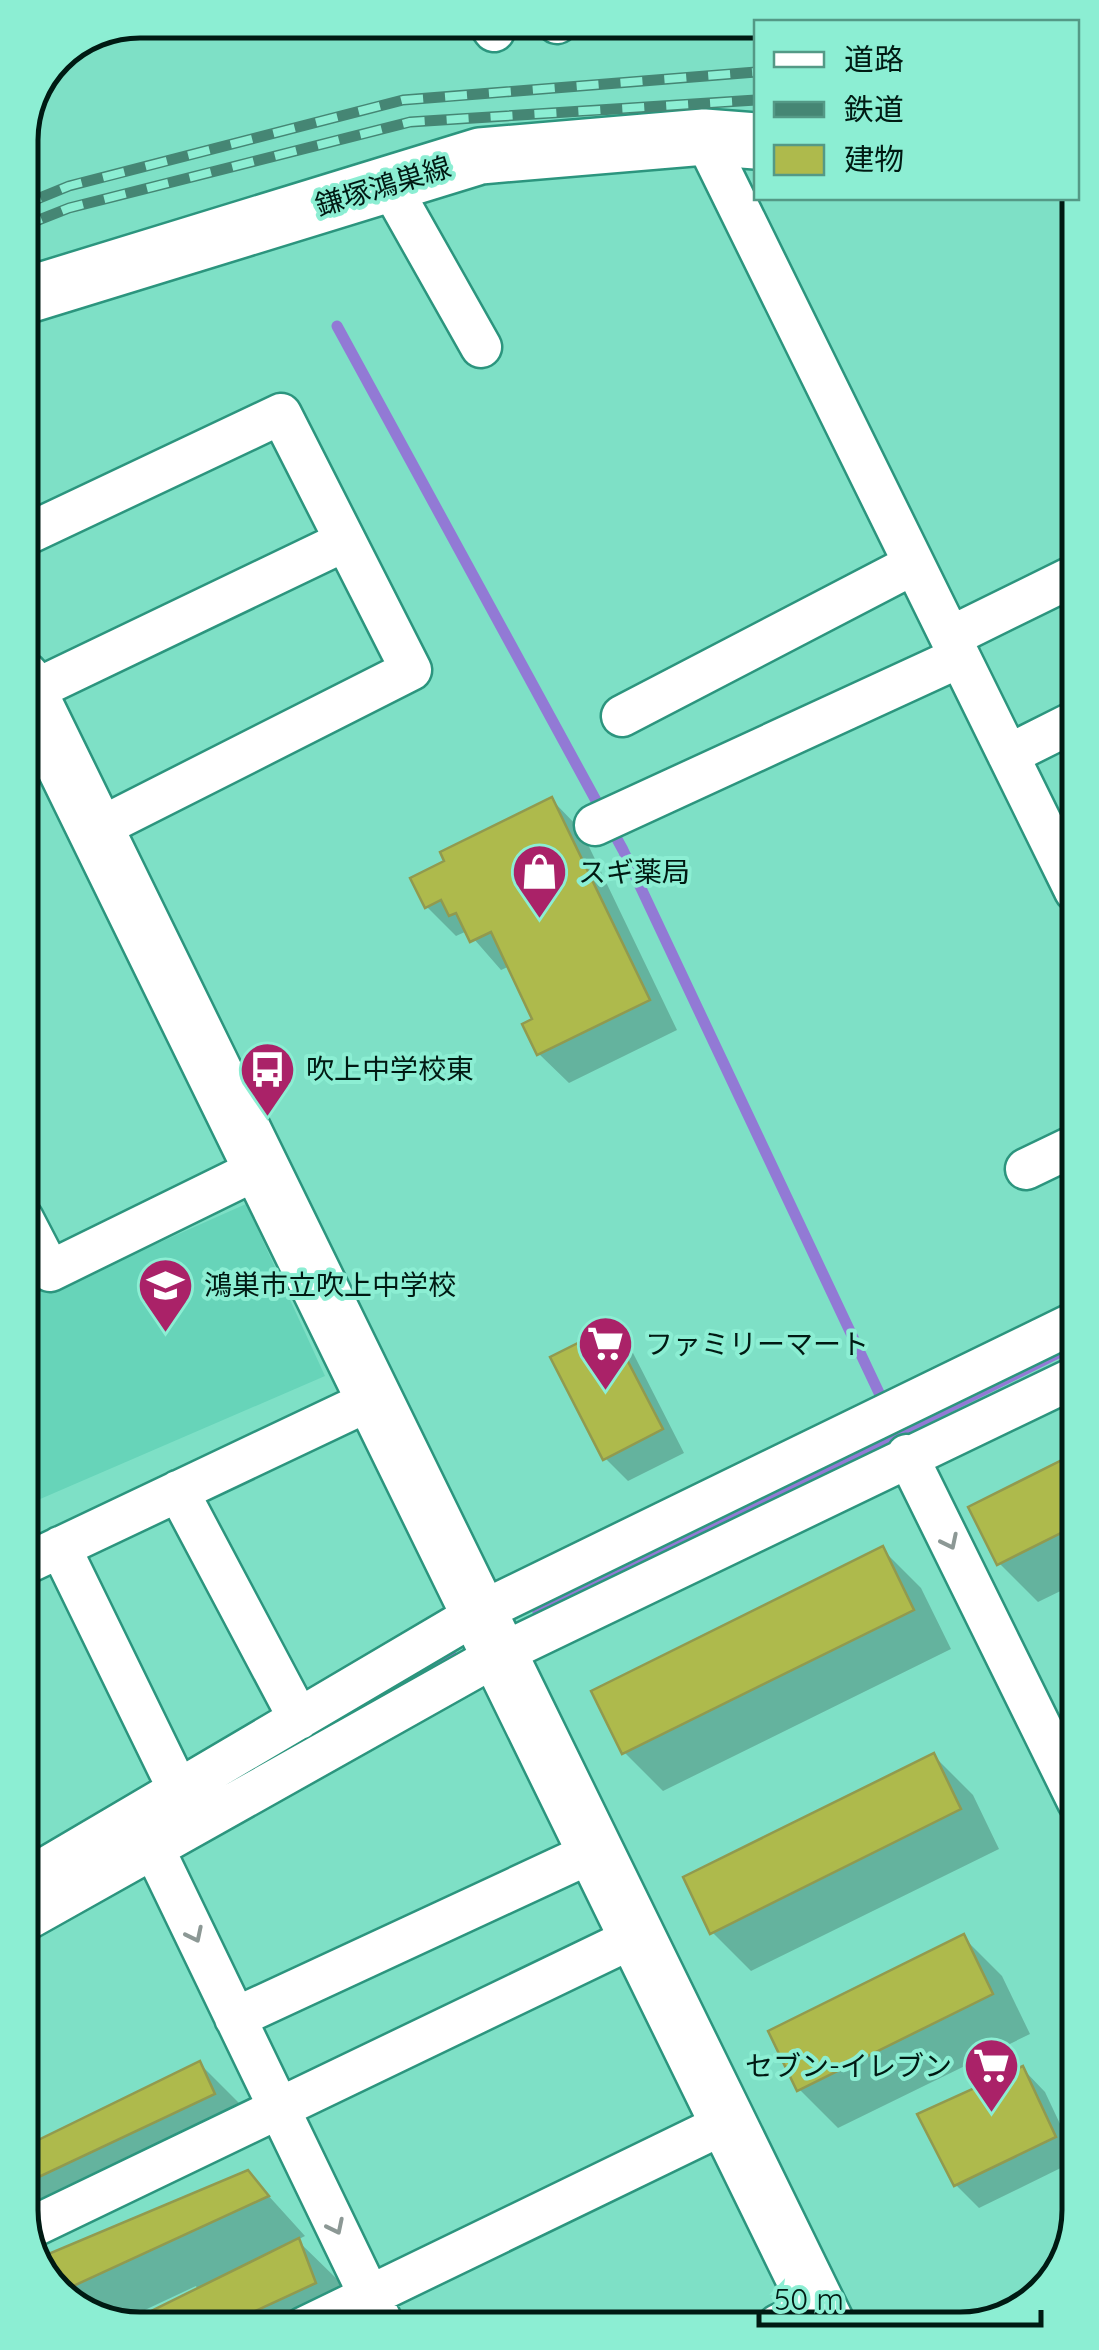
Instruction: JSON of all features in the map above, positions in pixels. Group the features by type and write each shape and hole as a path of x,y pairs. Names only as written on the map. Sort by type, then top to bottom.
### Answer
{"street":[{"name":"鎌塚鴻巣線","path":"38,291 480,156 730,139"},
{"path":"730,139 754,194"},
{"path":"389,184 481,347"},
{"path":"756,200 914,564 1062,863"},
{"path":"38,529 281,414 410,670 94,830"},
{"path":"38,680 345,541"},
{"path":"622,716 914,564"},
{"path":"595,825 955,647 1062,583"},
{"path":"38,713 728,2122 805,2312"},
{"path":"1008,755 1062,728"},
{"path":"1026,1170 1062,1152"},
{"path":"38,1247 50,1271 260,1168"},
{"path":"38,1913 153,1847 488,1634 1062,1329"},
{"path":"38,1873 299,1719 1062,1383"},
{"path":"38,1557 372,1399"},
{"path":"908,1454 1062,1769"},
{"path":"178,1491 299,1719"},
{"path":"60,1547 179,1791"},
{"path":"153,1847 377,2312"},
{"path":"235,2018 595,1851"},
{"path":"39,2224 637,1936"},
{"path":"379,2312 728,2122"}],"shaded area":[{"name":"鴻巣市立吹上中学校","path":"246,1204 325,1376 38,1500 38,1273 48,1292"}],"building":[{"path":"552,797 650,1000 537,1055 522,1024 532,1019 491,932 470,942 456,913 449,916 441,900 425,908 410,878 444,861 440,852"},
{"path":"610,1327 663,1429 603,1460 550,1357"},
{"path":"1062,1460 1062,1532 997,1565 968,1507"},
{"path":"883,1546 914,1610 622,1754 591,1691"},
{"path":"934,1753 961,1809 710,1934 683,1877"},
{"path":"964,1934 993,1994 797,2091 768,2031"},
{"path":"200,2061 215,2094 38,2177 38,2140"},
{"path":"1023,2066 1056,2137 954,2186 917,2114"},
{"path":"248,2170 269,2196 72,2287 48,2254"},
{"path":"299,2238 316,2283 253,2312 149,2312"}],"waterway":[{"path":"337,326 623,850 906,1450"},
{"path":"538,1612 1062,1351"},
{"path":"259,1767 451,1655"}],"railway":[{"path":"38,199 69,186 403,100 754,72"},
{"path":"38,220 69,208 410,122 754,100"}],"place":[{"name":"スギ薬局","path":"539,921"},
{"name":"吹上中学校東","path":"267,1118"},
{"name":"鴻巣市立吹上中学校","path":"165,1334"},
{"name":"ファミリーマート","path":"606,1393"},
{"name":"セブン-イレブン","path":"991,2115"}]}
